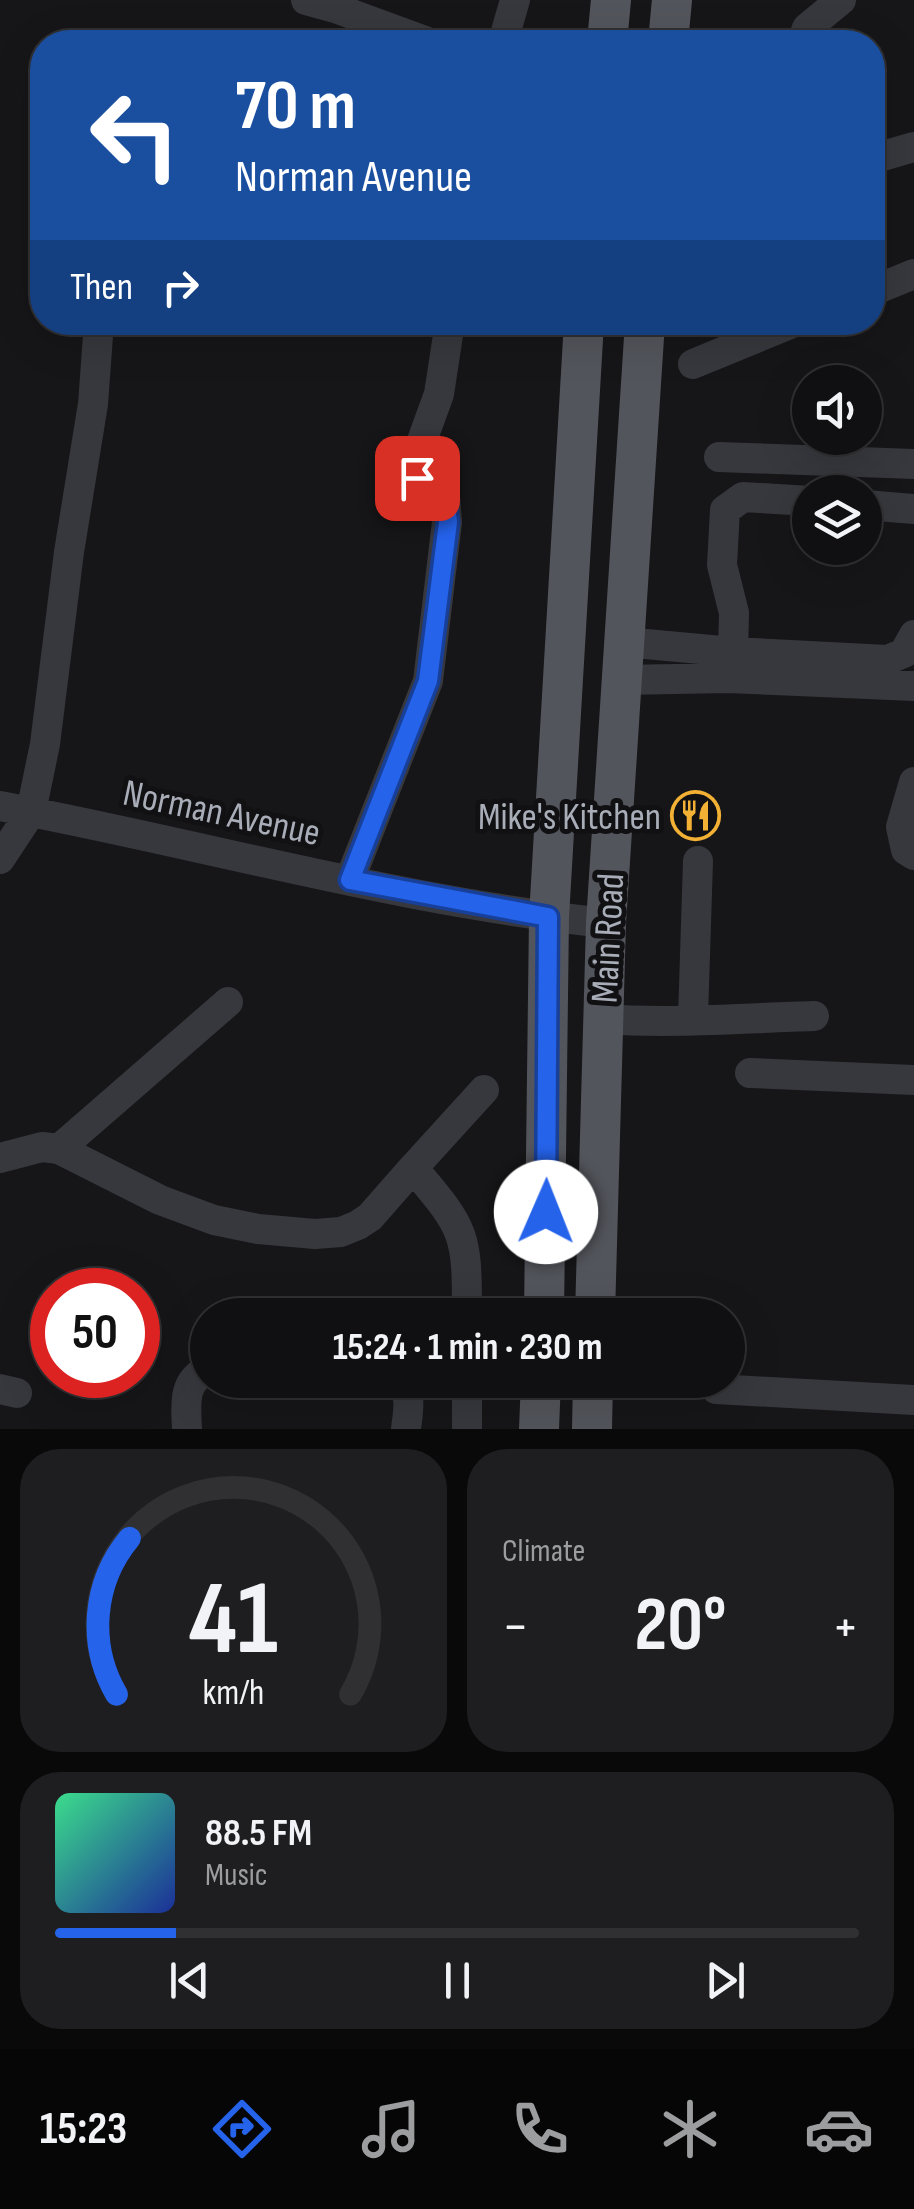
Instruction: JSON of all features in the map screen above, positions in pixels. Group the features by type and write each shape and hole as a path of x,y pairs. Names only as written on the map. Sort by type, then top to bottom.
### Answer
{"main road":[{"path":"608,30 611,0"},
{"path":"669,30 672,0"},
{"name":"Main Road","path":"544,1298 548,917 583,335"},
{"name":"Main Road","path":"595,1298 606,923 644,335"},
{"path":"538,1429 540,1398"},
{"path":"592,1429 593,1398"}],"street":[{"path":"506,30 515,0"},
{"path":"806,30 841,0"},
{"path":"326,2 397,30"},
{"path":"885,155 914,147"},
{"path":"885,286 914,274"},
{"path":"0,859 31,812 50,714 69,552 91,416 98,335"},
{"path":"350,880 428,681 448,522 445,497 417,478 414,460 439,394 448,335"},
{"path":"693,364 763,335"},
{"path":"719,457 914,464"},
{"path":"734,652 734,613 722,564 724,510 742,498 792,501"},
{"path":"882,506 914,509"},
{"path":"623,661 734,652 887,660 904,653 914,635"},
{"path":"623,661 728,678 914,686"},
{"path":"914,782 900,836 906,850 914,854"},
{"name":"Norman Avenue","path":"0,806 350,880 548,917 606,923"},
{"path":"693,1018 698,861"},
{"path":"59,1149 228,1002"},
{"path":"603,1019 663,1024 693,1018 814,1016"},
{"path":"750,1073 914,1080"},
{"path":"0,1158 42,1147 59,1149 160,1200 214,1220 258,1229 342,1232 370,1217 484,1090"},
{"path":"413,1168 449,1210 464,1240 466,1298"},
{"path":"187,1429 190,1384"},
{"path":"745,1391 914,1400"},
{"path":"406,1429 409,1398"},
{"path":"466,1429 467,1398"}],"place":[{"name":"Mike's Kitchen","path":"696,816"}],"route":[{"path":"417,478 445,497 448,522 428,681 350,880 548,917 546,1212"}]}
